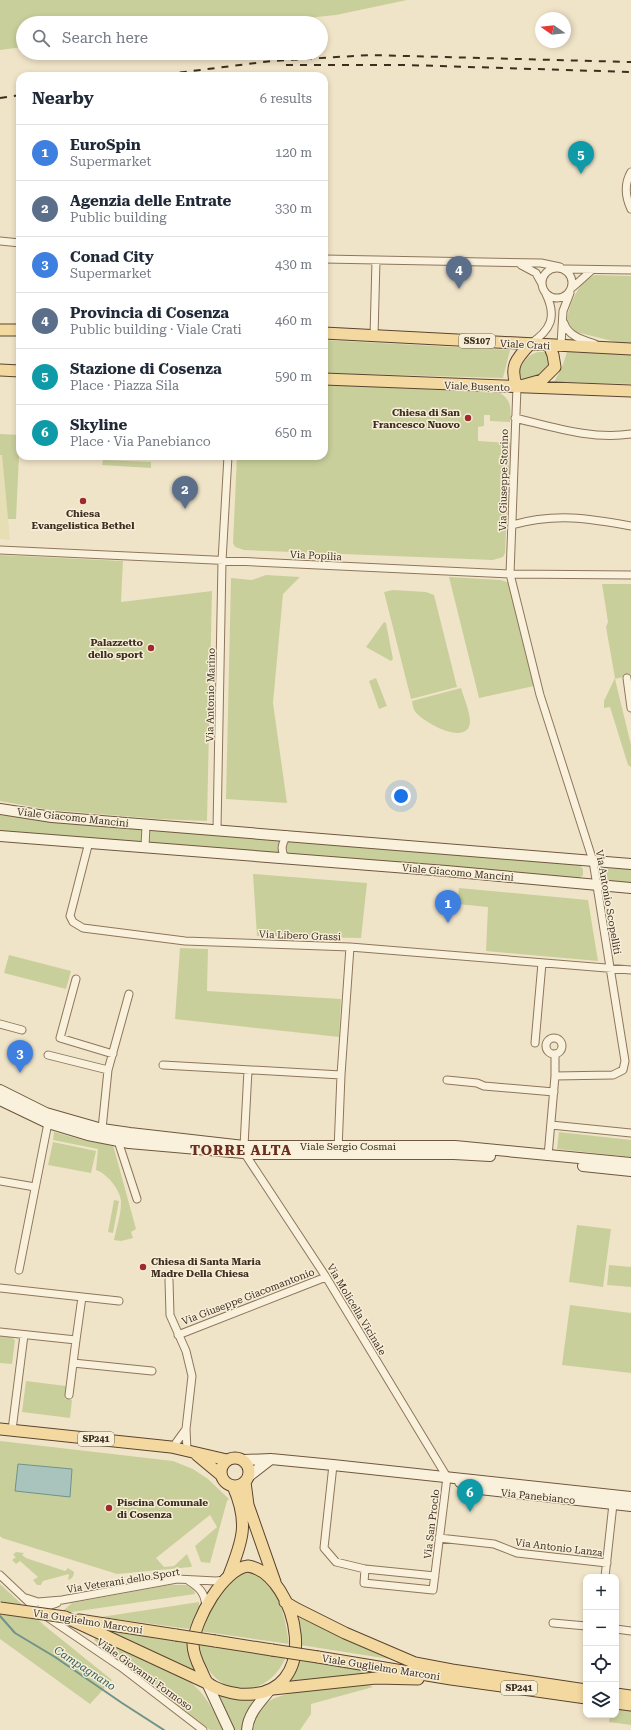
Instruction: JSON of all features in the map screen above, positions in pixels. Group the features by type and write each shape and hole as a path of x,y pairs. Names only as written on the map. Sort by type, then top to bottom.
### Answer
{"main road":[{"path":"0,330 16,330"},
{"name":"Viale Crati","path":"328,333 631,349"},
{"path":"530,344 518,356 514,367 513,377 517,387 542,380 555,367 561,346"},
{"path":"548,345 554,355 555,367"},
{"path":"0,370 16,371"},
{"name":"Viale Busento","path":"328,379 631,391"},
{"name":"SP241","path":"0,1429 189,1451"},
{"path":"189,1451 227,1460"},
{"path":"189,1451 221,1475 225,1482 233,1486 238,1486 247,1479"},
{"path":"221,1475 222,1466 227,1460 235,1457 244,1460 249,1467 247,1479 248,1505 276,1586"},
{"path":"207,1683 196,1660 193,1645 195,1630 206,1607 227,1578 239,1553 243,1526 241,1503 233,1486"},
{"path":"227,1578 241,1567 255,1567 267,1575 276,1586 285,1602 296,1634 296,1653 290,1670 272,1690"},
{"name":"Viale Guglielmo Marconi","path":"285,1602 297,1610 345,1633 415,1663 583,1690"},
{"name":"Via Guglielmo Marconi","path":"0,1608 176,1635"},
{"path":"65,1617 207,1683 235,1693 245,1694 376,1678 451,1679"},
{"name":"Viale Guglielmo Marconi","path":"176,1635 318,1656 451,1679 583,1698"},
{"path":"619,1694 631,1696"},
{"path":"619,1703 631,1705"}],"street":[{"path":"631,172 625,187 626,198 631,209"},
{"path":"0,241 16,243"},
{"path":"328,259 548,264 562,268 572,276 572,289 565,304 561,346"},
{"path":"374,336 376,260"},
{"path":"513,263 533,270 539,277 550,306 550,322 545,332 530,344"},
{"path":"592,270 567,295 553,298 543,288 542,280 551,269 631,270"},
{"path":"563,319 566,329 574,335 606,348"},
{"name":"Via Giuseppe Storino","path":"510,574 517,387"},
{"path":"515,418 572,432 599,435 631,434"},
{"name":"Via Antonio Marino","path":"217,829 222,561 228,460"},
{"path":"512,525 528,521 561,517 596,519 631,526"},
{"name":"Via Popilia","path":"0,550 510,574 631,575"},
{"name":"Via Antonio Scopelliti","path":"510,574 540,695 593,860 610,969 627,1050 625,1067 614,1075 555,1076"},
{"path":"627,678 631,708"},
{"name":"Viale Giacomo Mancini","path":"0,809 52,817 217,829 631,864"},
{"path":"145,847 146,825"},
{"path":"285,858 281,851 282,843 287,835"},
{"name":"Viale Giacomo Mancini","path":"0,836 577,882 631,888"},
{"name":"Via Libero Grassi","path":"88,842 70,916 73,922 83,928 185,940 350,947 631,970"},
{"path":"338,1150 341,1075 350,947"},
{"path":"535,1043 542,963"},
{"path":"76,979 60,1038 113,1054"},
{"path":"102,1129 108,1070 130,994"},
{"path":"0,1024 22,1030"},
{"path":"48,1055 108,1070"},
{"path":"548,1156 554,1092 555,1055"},
{"path":"163,1065 341,1075"},
{"path":"245,1150 248,1070"},
{"path":"447,1080 478,1082 484,1086 554,1092"},
{"name":"Viale Sergio Cosmai","path":"0,1090 46,1113 102,1129 245,1150"},
{"name":"Viale Sergio Cosmai","path":"0,1100 48,1123 88,1135 118,1141 245,1150 338,1150 455,1146 631,1163"},
{"path":"19,1270 48,1123"},
{"path":"551,1126 631,1133"},
{"path":"118,1141 137,1199"},
{"name":"Via Molicella Vicinale","path":"245,1150 326,1277 447,1477"},
{"name":"Viale Sergio Cosmai","path":"338,1150 454,1154 631,1171"},
{"path":"0,1181 35,1187"},
{"name":"Via Giuseppe Giacomantonio","path":"178,1335 326,1277"},
{"path":"169,1280 170,1315 186,1351 192,1376 186,1429 189,1451"},
{"path":"0,1288 119,1301"},
{"path":"69,1395 82,1297"},
{"path":"0,1332 76,1340"},
{"path":"12,1430 24,1335"},
{"path":"73,1363 152,1371"},
{"path":"173,1448 186,1429"},
{"name":"Via Panebianco","path":"244,1460 271,1460 333,1465 631,1497"},
{"path":"247,1479 271,1460"},
{"path":"333,1465 324,1548 336,1562 365,1569 435,1575 433,1590 364,1583 365,1569"},
{"name":"Via Panebianco","path":"447,1477 480,1489 631,1506"},
{"name":"Via San Proclo","path":"435,1575 447,1477"},
{"name":"Via Antonio Lanza","path":"605,1574 613,1504"},
{"name":"Via Antonio Lanza","path":"439,1538 494,1544 517,1553 607,1563"},
{"name":"Viale Giovanni Formoso","path":"0,1575 37,1610 121,1667 203,1730"},
{"name":"Via Veterani dello Sport","path":"20,1595 38,1602 62,1600 177,1580 216,1581 227,1578"},
{"name":"Via Veterani dello Sport","path":"187,1580 201,1588 204,1593 206,1607"},
{"name":"Via Veterani dello Sport","path":"37,1610 62,1600"},
{"path":"553,1623 583,1626"},
{"path":"619,1629 631,1631"},
{"path":"207,1683 229,1730"},
{"path":"247,1730 248,1722 253,1712 272,1690"}],"shaded area":[{"path":"0,455 2,455 10,540 0,539"}],"green space":[{"path":"0,0 407,0 326,16 16,16 16,48 0,50"},
{"path":"595,275 631,276 631,343 620,343 576,332 571,328 567,319 570,306 579,288 589,278"},
{"path":"328,340 510,350 503,378 328,373"},
{"path":"538,352 547,352 550,364 539,377 531,380 522,380 519,371 523,364 528,357"},
{"path":"567,352 631,354 631,384 554,382 562,367"},
{"path":"328,384 500,393 509,402 511,413 510,422 490,421 490,415 484,415 484,426 478,427 478,441 510,443 505,553 503,557 493,560 244,550 235,547 233,543 237,460 328,460"},
{"path":"0,434 16,435 16,460 19,460 16,519 8,519 2,455 0,455"},
{"path":"103,460 151,462 151,468 102,465"},
{"path":"0,555 123,561 121,602 212,591 207,821 158,819 50,810 0,801"},
{"path":"266,575 300,577 283,594 273,703 287,803 226,799 231,578 252,580"},
{"path":"449,577 501,580 510,583 534,686 479,698"},
{"path":"602,584 631,584 631,675 615,679 631,745 631,767 628,765 610,707 604,708 604,701 615,678 606,627 608,622"},
{"path":"393,590 426,592 434,595 457,687 411,699 384,592"},
{"path":"384,622 386,623 393,659 391,661 366,647"},
{"path":"376,678 387,706 379,709 369,681"},
{"path":"461,688 468,709 470,722 467,729 461,733 453,733 444,730 425,720 414,710 412,701"},
{"path":"0,815 81,824 580,865 583,869 583,875 580,878 0,831"},
{"path":"604,868 631,869 631,885 605,882 602,871"},
{"path":"253,874 367,883 361,938 257,936"},
{"path":"459,888 588,900 598,961 486,951 488,907 457,904"},
{"path":"180,948 208,949 207,991 341,999 339,1037 175,1019"},
{"path":"9,955 71,971 66,989 4,973"},
{"path":"54,1132 83,1140 113,1145 136,1229 131,1232 133,1238 121,1241 114,1240 120,1212 121,1199 109,1179 96,1170 98,1149 53,1140"},
{"path":"559,1132 631,1140 631,1157 557,1149"},
{"path":"53,1142 96,1151 91,1173 48,1165"},
{"path":"114,1200 119,1201 113,1233 108,1232"},
{"path":"577,1225 611,1229 603,1287 569,1282"},
{"path":"609,1265 631,1267 631,1287 607,1285"},
{"path":"570,1305 631,1313 631,1373 562,1365"},
{"path":"0,1336 11,1337 15,1340 12,1364 0,1363"},
{"path":"26,1381 66,1386 65,1399 72,1400 70,1418 22,1412"},
{"name":"Piscina Comunale di Cosenza","path":"0,1441 173,1461 193,1469 208,1479 229,1499 227,1501 210,1563 201,1562 195,1546 217,1527 210,1515 156,1558 164,1567 174,1566 187,1554 192,1566 191,1567 117,1574 2,1538 0,1536"},
{"path":"16,1552 24,1553 22,1555 26,1558 65,1571 68,1568 74,1572 73,1576 68,1580 69,1574 43,1581 41,1585 37,1585 33,1580 38,1577 20,1561 16,1564 12,1560 16,1557 13,1555"},
{"path":"249,1571 259,1575 273,1589 284,1616 289,1644 199,1631 202,1623 233,1576"},
{"path":"0,1584 45,1626 112,1680 90,1704 0,1639"},
{"path":"170,1585 186,1585 194,1590 195,1594 72,1612 64,1610 72,1603"},
{"path":"199,1602 199,1608 189,1629 101,1617"},
{"path":"293,1615 396,1660 300,1645"},
{"path":"99,1629 188,1643 197,1674"},
{"path":"96,1637 185,1678 192,1683 212,1708 224,1730 210,1730 94,1640"},
{"path":"199,1644 286,1657 277,1673 265,1683 251,1688 237,1688 224,1684 213,1675 204,1661"},
{"path":"298,1658 393,1672 283,1685"},
{"path":"367,1684 373,1687 311,1704 311,1714 300,1730 252,1730 260,1710 269,1701 278,1697 302,1691"},
{"path":"215,1691 239,1699 260,1698 244,1730 233,1730"},
{"path":"619,1708 631,1710 631,1725 609,1722 610,1718 619,1718"}],"water":[{"path":"18,1464 72,1469 70,1497 15,1491"}],"waterway":[{"name":"Campagnano","path":"0,1616 15,1633 55,1657 164,1730"}],"railway":[{"path":"328,58 370,55 631,62"},
{"path":"184,72 288,60"},
{"path":"286,65 406,65 631,72"},
{"path":"0,98 16,96"}],"place":[{"name":"Stazione di Cosenza","path":"581,174"},
{"name":"Provincia di Cosenza","path":"459,289"},
{"name":"Chiesa di San Francesco Nuovo","path":"468,418"},
{"name":"Chiesa Evangelistica Bethel","path":"83,501"},
{"name":"Agenzia delle Entrate","path":"185,509"},
{"name":"Palazzetto dello sport","path":"151,648"},
{"name":"EuroSpin","path":"448,923"},
{"name":"Conad City","path":"20,1073"},
{"name":"Chiesa di Santa Maria Madre Della Chiesa","path":"143,1267"},
{"name":"Piscina Comunale di Cosenza","path":"109,1508"},
{"name":"Skyline","path":"470,1512"}],"district":[{"name":"TORRE ALTA","path":"241,1150"}]}
